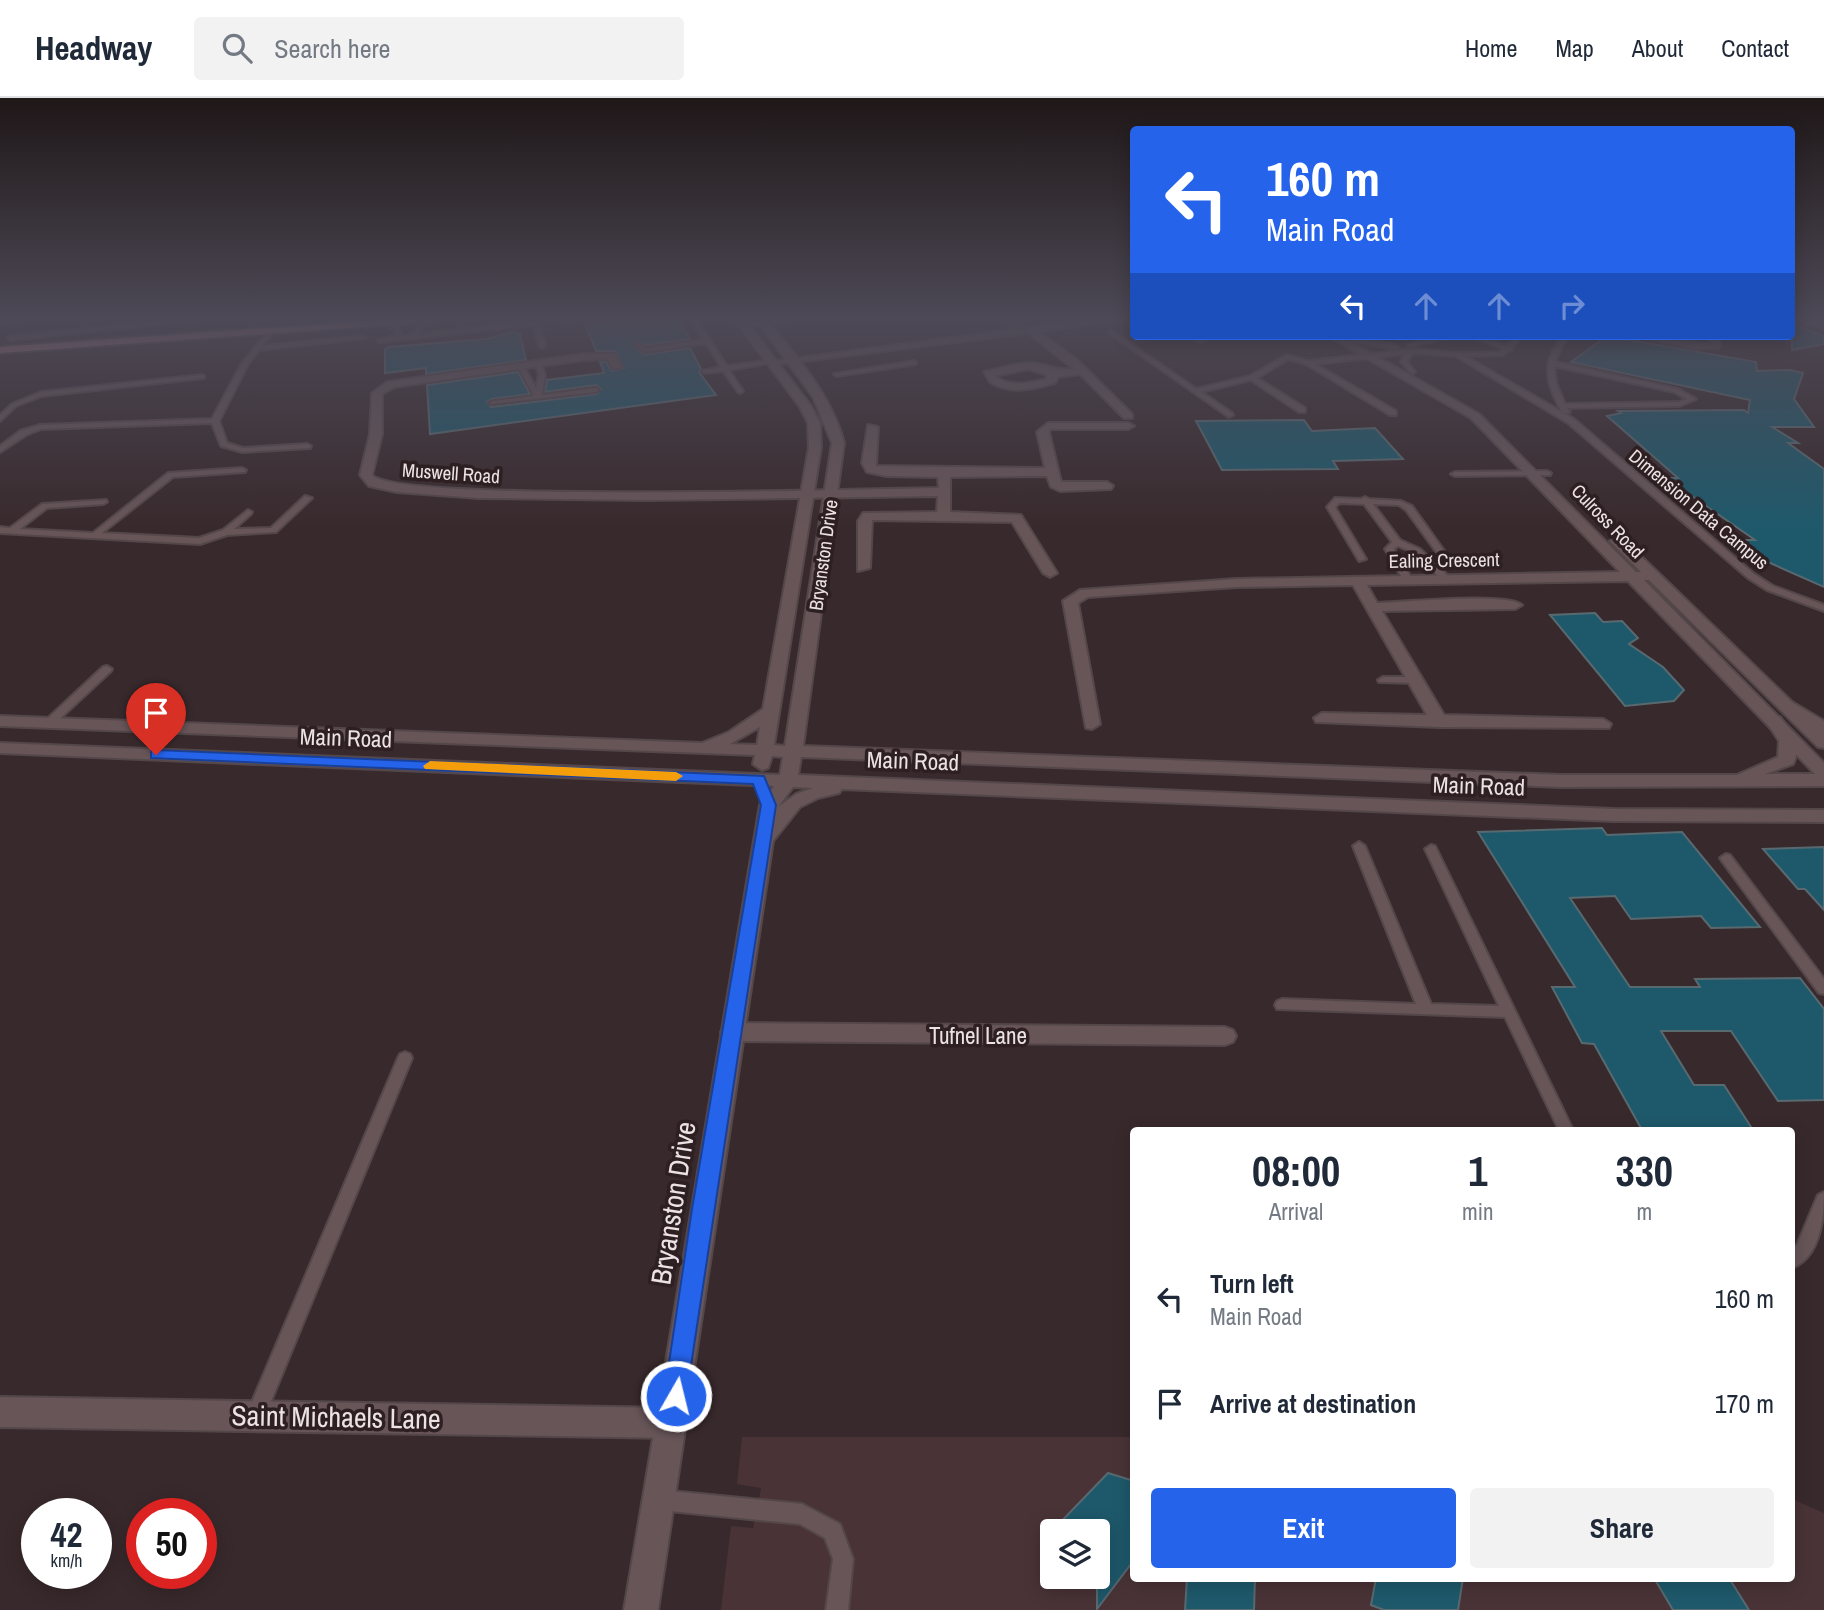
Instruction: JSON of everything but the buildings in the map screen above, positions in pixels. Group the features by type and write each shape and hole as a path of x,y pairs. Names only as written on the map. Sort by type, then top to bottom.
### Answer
{"main road":[{"path":"1373,607 1425,607 1464,601 1515,605"},
{"path":"1780,700 1824,728"},
{"path":"1721,781 1787,760 1788,741 1774,721"},
{"path":"759,779 769,805"}],"street":[{"name":"Muswell Road","path":"383,390 379,391 376,434 366,467 373,483 397,488 480,494 945,492"},
{"name":"Bryanston Drive","path":"759,779 815,447 814,424 793,390"},
{"name":"Bryanston Drive","path":"641,1610 769,805 788,780 832,494 838,443 836,429 811,390"},
{"path":"1099,390 1128,421 1046,427 1043,432 1055,484 1107,486"},
{"name":"Culross Road","path":"1431,390 1470,412 1540,473 1652,576 1824,743"},
{"name":"Culross Road","path":"1443,390 1487,415 1633,576 1824,773"},
{"path":"872,427 868,463 871,469 886,472 944,473 1052,472"},
{"path":"943,516 944,473"},
{"path":"863,568 865,521 868,516 943,516 1016,518 1050,573"},
{"name":"Ealing Crescent","path":"1092,724 1070,600 1105,590 1237,583 1652,576"},
{"path":"1357,580 1439,722"},
{"path":"698,749 735,736 771,711"},
{"path":"1322,719 1603,724"},
{"name":"Main Road","path":"0,720 764,752 1560,781 1824,780"},
{"name":"Main Road","path":"0,748 1613,816 1824,816"},
{"path":"761,855 776,820 787,807 812,794 866,784"},
{"name":"Tufnel Lane","path":"732,1032 1225,1036"},
{"name":"Saint Michaels Lane","path":"0,1412 672,1423"}],"lane":[{"path":"0,419 14,405 41,394 83,390"},
{"path":"231,390 215,421 224,444 235,450 307,446"},
{"path":"534,390 538,397"},
{"path":"538,397 539,390"},
{"path":"493,403 596,390"},
{"path":"1195,391 1201,390"},
{"path":"1270,390 1302,410"},
{"path":"1353,390 1392,413"},
{"name":"Dimension Data Campus","path":"1518,390 1571,421 1751,576 1770,589 1824,608"},
{"path":"1554,390 1571,421"},
{"path":"1562,406 1680,404 1693,399 1674,390"},
{"path":"1195,391 1228,415"},
{"path":"0,450 23,433 40,427 215,421"},
{"path":"97,533 171,475 242,470"},
{"path":"1455,474 1540,473"},
{"path":"0,530 97,533 200,541 226,532 272,530 307,498"},
{"path":"1365,499 1397,542 1417,551 1446,579"},
{"path":"1362,559 1331,507 1338,500 1392,500 1409,508 1443,555"},
{"path":"11,530 45,506 103,502"},
{"path":"226,532 248,512"},
{"path":"1397,542 1389,549 1407,579"},
{"path":"50,723 107,669"},
{"path":"1383,680 1415,680"},
{"path":"1359,846 1426,1010"},
{"path":"1431,849 1565,1127"},
{"path":"1726,858 1824,989"},
{"path":"1282,1004 1510,1012"},
{"path":"254,1416 405,1059"},
{"path":"1795,1258 1803,1251 1824,1200"},
{"path":"659,1500 802,1514 833,1531 843,1559 837,1610"}],"shaded area":[{"path":"742,1437 1130,1437 1130,1582 1795,1582 1795,1500 1824,1513 1824,1610 721,1610 731,1526 753,1528 761,1488 737,1484"}],"slow traffic":[{"path":"430,766 676,776"}],"route":[{"path":"156,755 759,779 769,805 703,1209 676,1396"}]}
